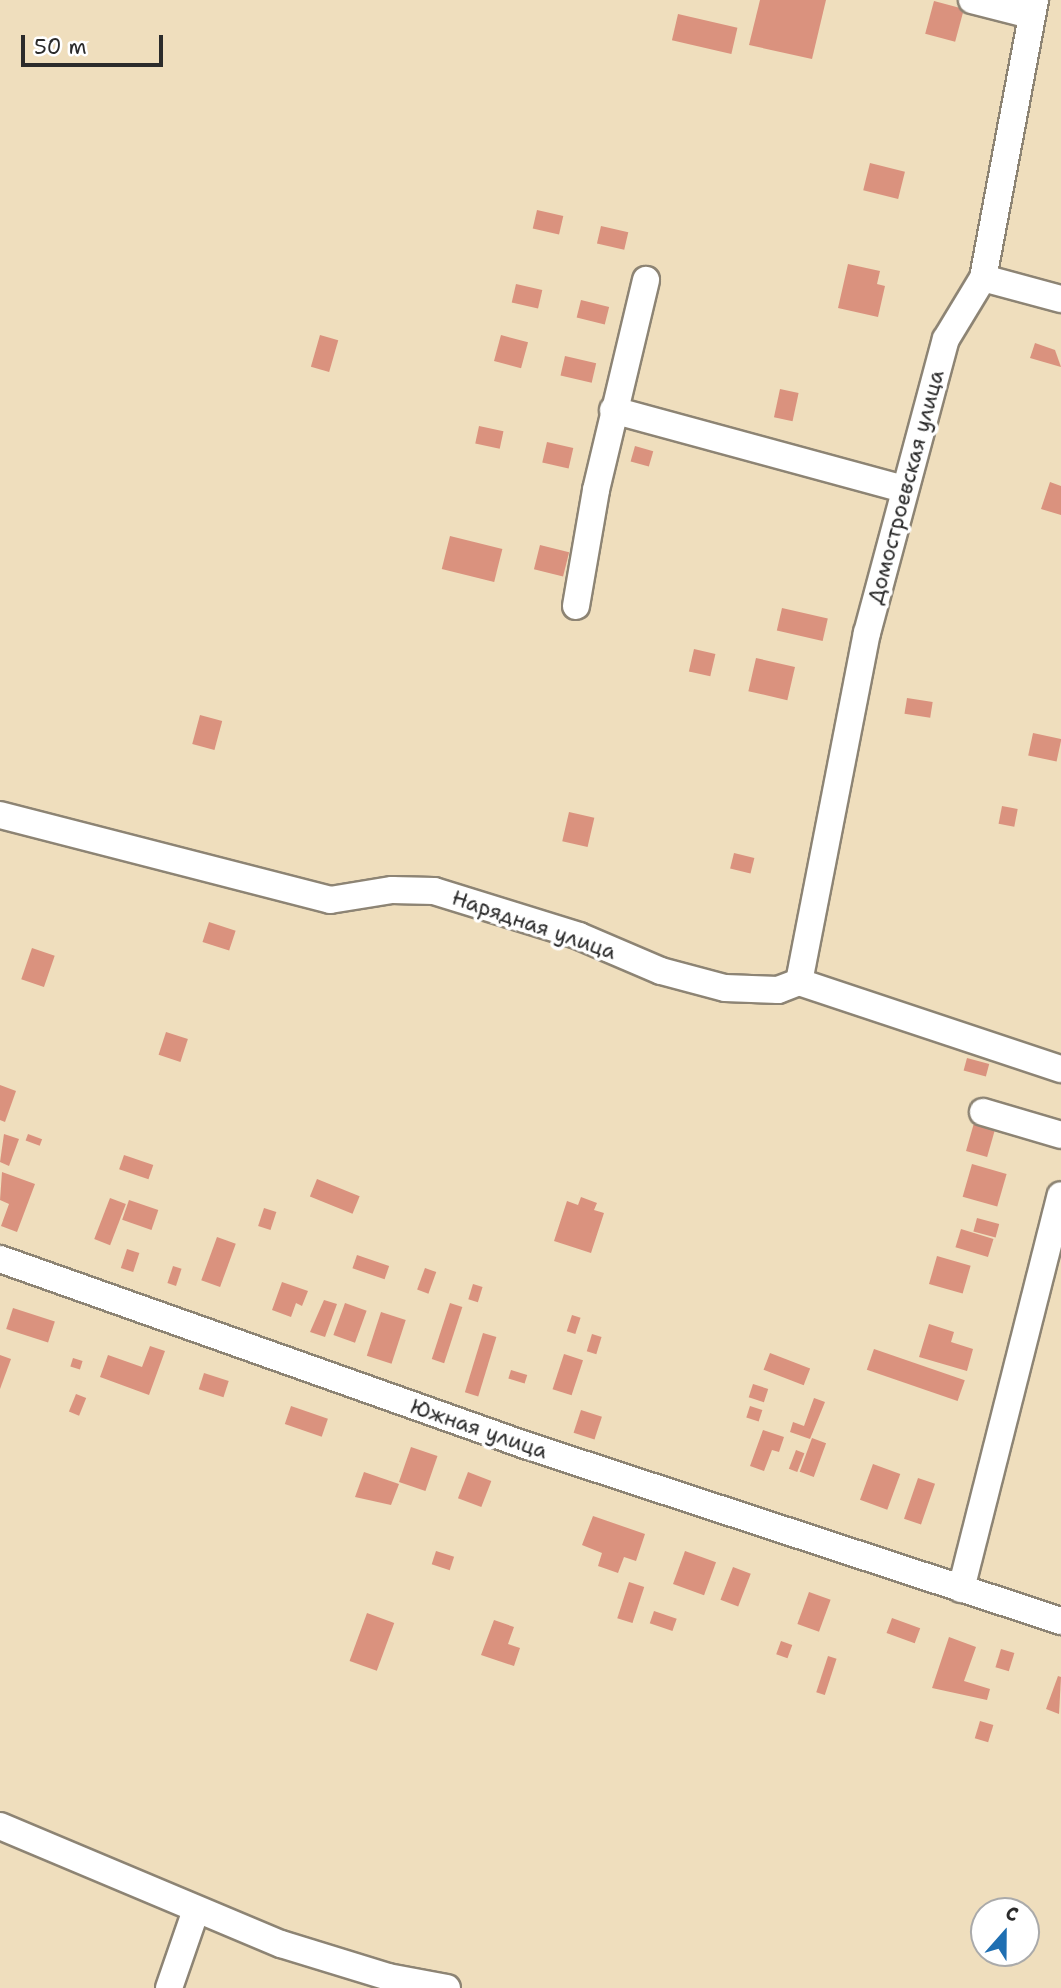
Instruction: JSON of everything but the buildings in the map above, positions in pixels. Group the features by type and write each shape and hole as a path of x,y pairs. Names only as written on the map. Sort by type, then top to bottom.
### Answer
{"street":[{"path":"972,0 1033,8"},
{"name":"Домостроевская улица","path":"799,982 867,633 946,339 983,278 1033,8"},
{"path":"983,278 1061,299"},
{"path":"576,606 613,410 646,279"},
{"path":"613,410 904,489"},
{"name":"Нарядная улица","path":"0,815 330,900 392,890 434,891 579,936 661,971 725,988 778,990 799,982"},
{"path":"799,982 1061,1069"},
{"path":"983,1112 1061,1135"},
{"path":"961,1589 1061,1195"},
{"name":"Южная улица","path":"0,1259 525,1445 1061,1621"},
{"path":"0,1826 196,1910 308,1952 388,1977 447,1988"},
{"path":"169,1988 196,1910"}]}
